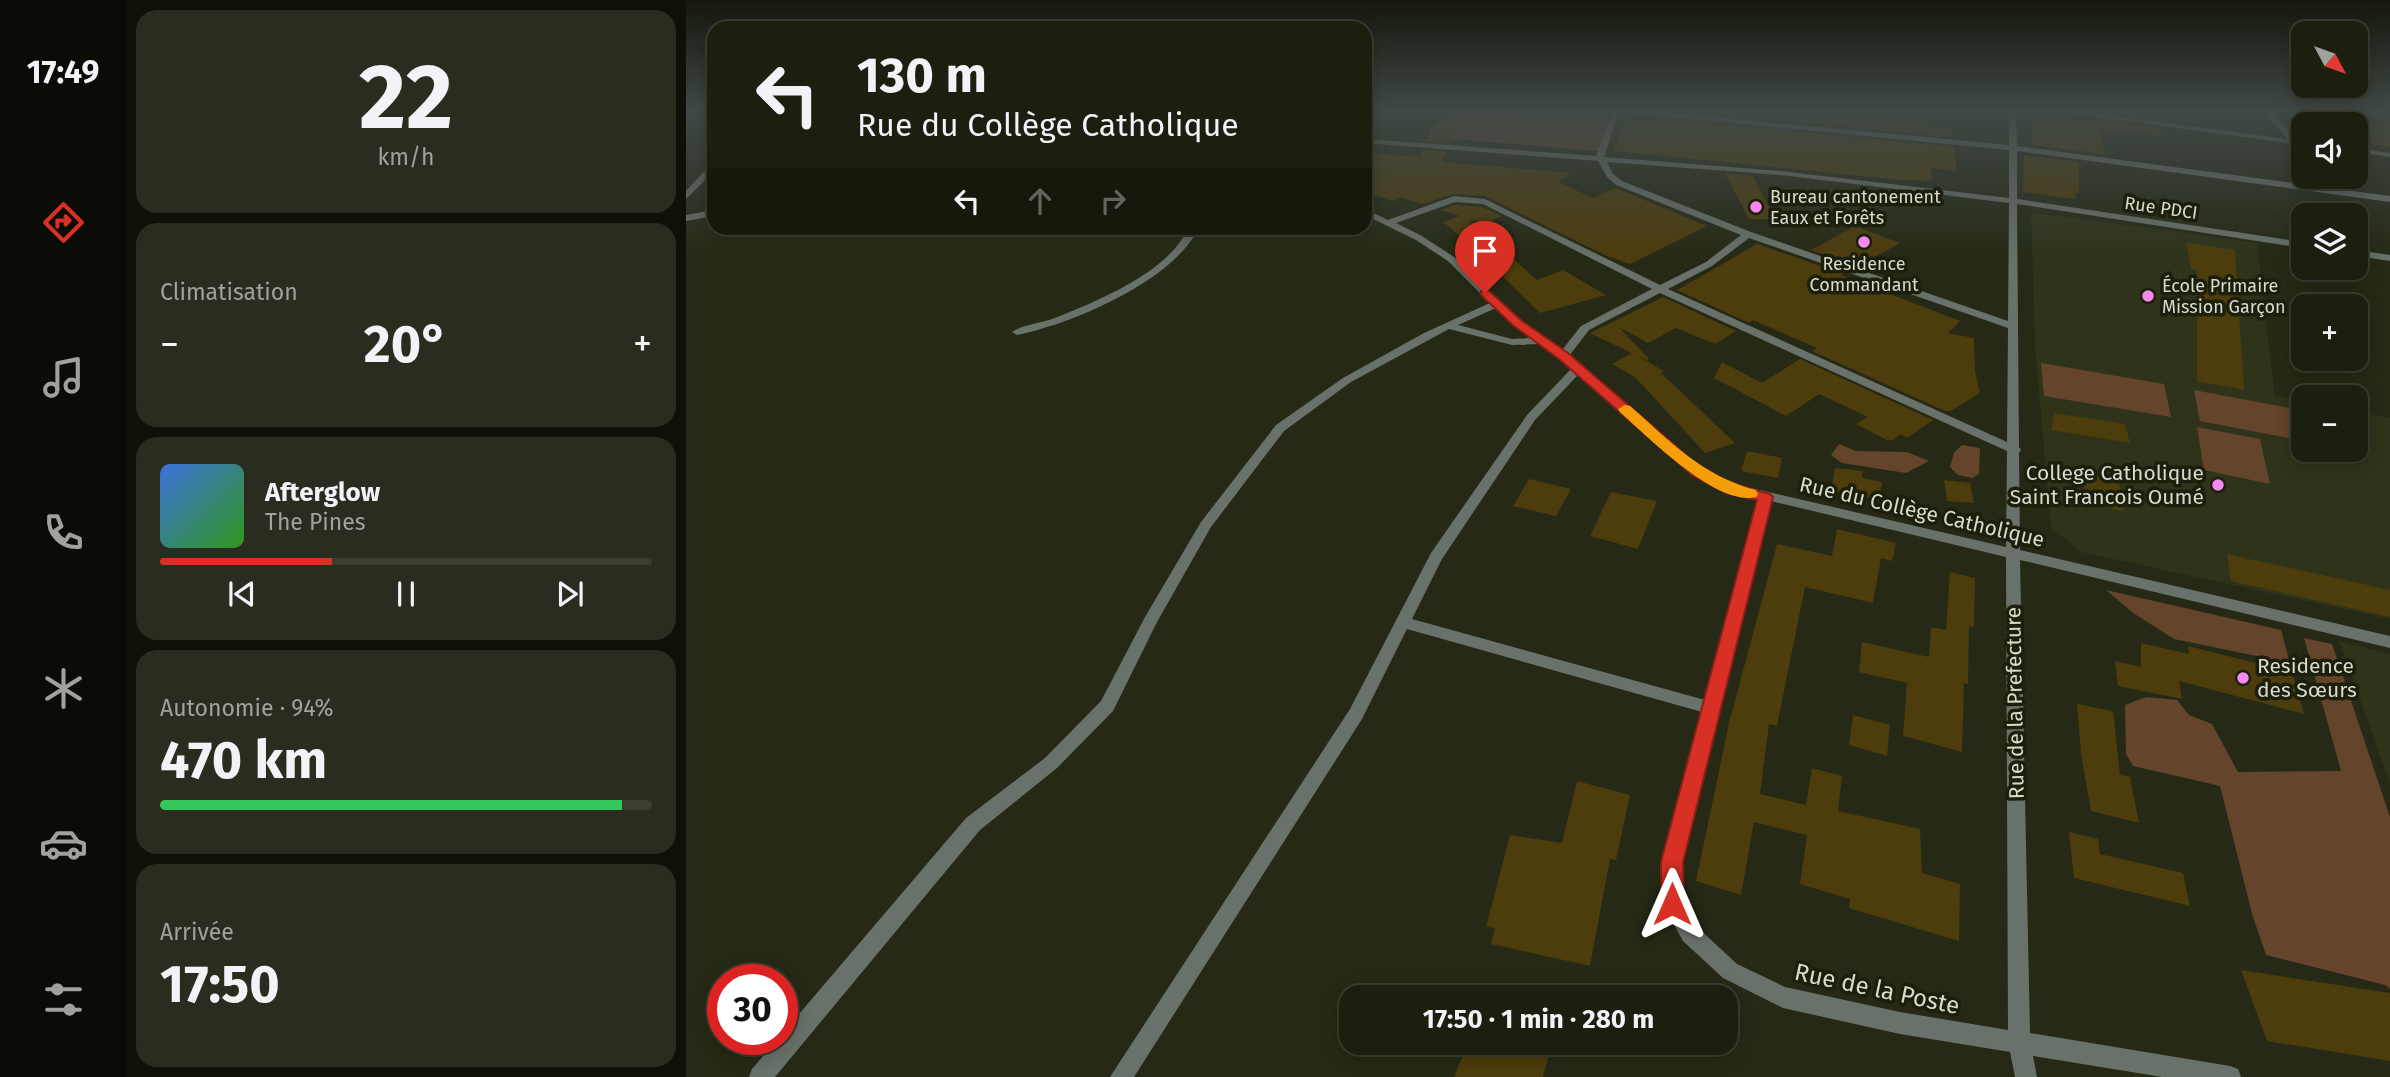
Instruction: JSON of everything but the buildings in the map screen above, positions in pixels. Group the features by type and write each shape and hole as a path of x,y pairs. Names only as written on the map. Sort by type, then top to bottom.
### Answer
{"street":[{"path":"1602,160 1610,175 1619,183 1748,233 2014,327"},
{"name":"Rue PDCI","path":"1637,160 1781,173 2014,201 2291,243"},
{"name":"Rue de la Prefecture","path":"2012,160 2019,1043 2026,1077"},
{"path":"2102,160 2390,199"},
{"path":"686,196 707,174"},
{"path":"1388,223 1454,199 1476,200 1661,290 2015,450"},
{"path":"686,218 707,214"},
{"name":"Rue du Collège Catholique","path":"1372,215 1451,259 1496,304 1578,368 1697,472 1731,489 2390,642"},
{"path":"1563,356 1585,328 1709,264 1748,233"},
{"path":"1017,332 1034,331 1110,298 1161,265 1187,243 1188,235"},
{"path":"2368,255 2390,258"},
{"path":"760,1077 973,824 1051,764 1107,706 1150,621 1206,525 1280,428 1347,380 1448,326 1496,304"},
{"path":"1448,326 1512,342 1542,341"},
{"path":"1121,1077 1356,714 1436,557 1531,418 1578,368"},
{"name":"Rue de la Poste","path":"1765,497 1672,862 1672,904 1690,934 1730,971 1783,997 1900,1023 2230,1077"},
{"path":"1402,622 1711,708"}],"shaded area":[{"name":"College Catholique Saint Francois Oumé","path":"2031,212 2257,243 2275,396 2291,399 2291,462 2368,462 2368,414 2390,418 2390,619 2081,552 2051,527 2035,349"},
{"path":"2041,363 2164,384 2171,417 2044,396"},
{"path":"2194,390 2291,408 2291,439 2200,421"},
{"path":"2197,427 2260,439 2270,484 2204,470"},
{"path":"1839,444 1856,451 1907,452 1929,461 1906,473 1842,463 1831,455"},
{"path":"1962,445 1980,448 1979,474 1973,478 1958,475 1950,467 1954,453"},
{"path":"2106,590 2281,630 2290,663 2174,639 2133,613"},
{"path":"2304,638 2332,644 2390,817 2390,989 2385,985 2266,955 2252,914 2220,786 2133,766 2126,754 2125,705 2146,697 2177,700 2189,715 2212,724 2238,772 2341,771"},
{"path":"2339,641 2390,654 2390,784"}],"slow traffic":[{"path":"1625,409 1697,472 1731,489 1750,494"}],"place":[{"name":"Bureau cantonement Eaux et Forêts","path":"1756,207"},
{"name":"Residence Commandant","path":"1864,242"},
{"name":"École Primaire Mission Garçon","path":"2148,296"},
{"name":"College Catholique Saint Francois Oumé","path":"2218,485"},
{"name":"Residence des Sœurs","path":"2243,678"}],"route":[{"path":"1485,293 1518,324 1563,356 1697,472 1731,489 1765,497 1672,862 1672,904"}]}
